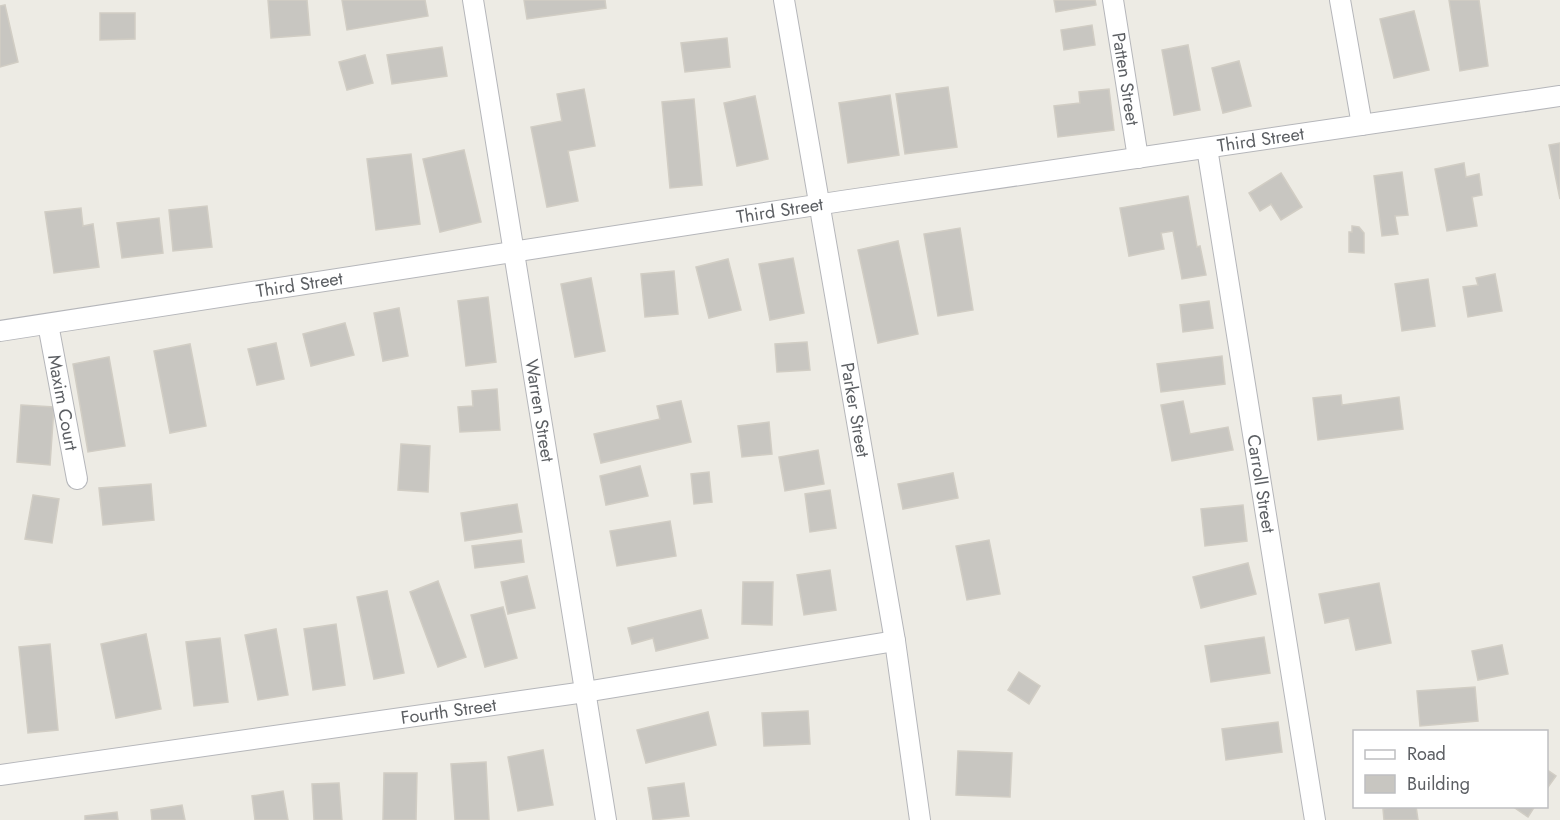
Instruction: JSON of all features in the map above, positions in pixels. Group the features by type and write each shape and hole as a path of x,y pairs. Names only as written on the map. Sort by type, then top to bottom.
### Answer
{"street":[{"name":"Warren Street","path":"473,0 606,820"},
{"name":"Parker Street","path":"784,0 895,641 920,820"},
{"name":"Patten Street","path":"1113,0 1138,158"},
{"path":"1340,0 1362,125"},
{"name":"Third Street","path":"0,331 819,204 1560,96"},
{"name":"Carroll Street","path":"1208,148 1315,820"},
{"name":"Maxim Court","path":"48,324 77,479"},
{"name":"Fourth Street","path":"0,775 585,692 895,641"}],"building":[{"path":"268,0 307,0 310,35 271,38"},
{"path":"342,0 425,0 428,16 347,30"},
{"path":"524,0 605,0 606,8 527,19"},
{"path":"1054,0 1095,0 1096,5 1056,12"},
{"path":"1449,0 1479,0 1488,66 1460,71"},
{"path":"5,5 18,62 0,67 0,6"},
{"path":"1414,11 1429,70 1394,78 1380,19"},
{"path":"100,13 135,13 135,39 100,40"},
{"path":"1092,25 1095,45 1064,50 1061,30"},
{"path":"727,38 730,67 685,72 681,43"},
{"path":"1188,45 1200,110 1174,115 1162,50"},
{"path":"442,47 447,76 392,84 387,55"},
{"path":"365,55 373,83 347,90 339,62"},
{"path":"1239,61 1251,106 1223,113 1212,68"},
{"path":"948,87 957,147 905,154 896,94"},
{"path":"584,89 595,146 568,151 578,201 547,207 531,127 562,121 557,94"},
{"path":"1109,89 1114,130 1058,137 1054,106 1080,103 1079,92"},
{"path":"890,95 899,155 848,163 839,103"},
{"path":"755,96 768,159 737,166 724,103"},
{"path":"694,99 702,185 670,188 662,102"},
{"path":"1560,143 1560,199 1549,145"},
{"path":"464,150 481,222 440,232 423,159"},
{"path":"411,154 420,224 376,230 367,159"},
{"path":"1464,163 1466,177 1479,174 1482,195 1472,197 1477,226 1447,231 1435,169"},
{"path":"1402,172 1408,215 1395,216 1398,234 1382,236 1374,176"},
{"path":"1281,173 1302,207 1281,220 1271,204 1260,211 1249,193"},
{"path":"1188,196 1197,247 1200,246 1206,275 1182,279 1173,231 1161,233 1164,249 1129,256 1120,208"},
{"path":"207,206 212,247 173,251 169,210"},
{"path":"81,208 83,226 93,224 99,267 54,273 45,212"},
{"path":"159,218 163,253 122,258 117,223"},
{"path":"1352,226 1359,227 1364,233 1364,253 1349,252 1349,232 1352,232"},
{"path":"960,228 973,310 938,316 924,234"},
{"path":"898,241 918,334 878,343 858,250"},
{"path":"793,258 804,313 770,320 759,264"},
{"path":"728,259 741,310 709,318 696,267"},
{"path":"674,271 678,314 645,317 641,274"},
{"path":"1495,274 1502,311 1468,317 1463,287 1478,285 1476,278"},
{"path":"591,278 605,351 575,357 561,284"},
{"path":"1428,279 1435,326 1402,331 1395,284"},
{"path":"488,297 496,362 466,366 458,301"},
{"path":"1209,301 1213,328 1183,332 1180,305"},
{"path":"399,308 408,356 383,361 374,313"},
{"path":"345,323 354,355 311,366 303,334"},
{"path":"807,342 810,370 777,372 775,344"},
{"path":"276,343 284,379 257,385 248,349"},
{"path":"190,344 206,426 170,433 154,351"},
{"path":"1222,356 1225,384 1161,392 1157,364"},
{"path":"109,357 125,446 88,452 73,364"},
{"path":"497,389 500,430 460,432 458,407 473,406 472,391"},
{"path":"1341,395 1342,405 1399,397 1403,429 1318,440 1313,398"},
{"path":"681,401 691,442 601,463 594,434 660,419 657,406"},
{"path":"1183,401 1190,434 1228,427 1233,450 1172,461 1161,405"},
{"path":"21,405 54,407 50,465 17,462"},
{"path":"769,422 772,454 742,457 738,426"},
{"path":"401,444 430,446 428,492 398,490"},
{"path":"818,450 824,484 785,491 779,457"},
{"path":"640,466 648,496 606,505 600,476"},
{"path":"709,472 712,502 694,504 691,474"},
{"path":"953,473 958,498 903,509 898,484"},
{"path":"151,484 154,520 103,525 99,488"},
{"path":"830,490 836,528 810,532 805,494"},
{"path":"33,495 59,499 52,543 25,539"},
{"path":"517,504 522,532 465,541 461,513"},
{"path":"1243,505 1247,541 1205,546 1201,509"},
{"path":"670,521 676,556 617,566 610,531"},
{"path":"521,540 524,562 475,568 472,546"},
{"path":"989,540 1000,594 967,600 956,546"},
{"path":"1248,563 1256,594 1201,608 1193,577"},
{"path":"830,570 836,610 804,615 797,575"},
{"path":"527,576 535,608 508,614 501,582"},
{"path":"438,581 466,657 438,667 410,592"},
{"path":"743,582 773,582 772,625 742,624"},
{"path":"1379,583 1391,643 1356,650 1349,618 1325,623 1319,594"},
{"path":"387,591 404,673 374,679 357,597"},
{"path":"503,607 517,658 485,667 471,615"},
{"path":"701,610 708,638 656,651 653,638 632,644 628,628"},
{"path":"336,624 345,685 313,690 304,629"},
{"path":"276,629 288,695 258,700 245,635"},
{"path":"146,634 161,709 116,718 101,644"},
{"path":"1264,637 1270,673 1211,682 1205,646"},
{"path":"220,638 228,702 194,706 186,642"},
{"path":"50,644 58,730 28,733 19,647"},
{"path":"1502,645 1508,674 1478,680 1472,651"},
{"path":"1019,672 1040,686 1029,704 1008,690"},
{"path":"1475,687 1478,721 1420,726 1417,691"},
{"path":"808,711 810,744 764,746 762,713"},
{"path":"708,712 716,745 646,763 637,730"},
{"path":"1278,722 1282,752 1226,760 1222,729"},
{"path":"543,750 553,805 518,811 508,757"},
{"path":"958,751 1012,753 1010,797 956,795"},
{"path":"486,762 489,820 455,820 451,764"},
{"path":"1548,770 1556,776 1548,787"},
{"path":"384,773 417,773 416,820 383,820"},
{"path":"339,783 342,820 314,820 312,784"},
{"path":"684,783 689,816 653,820 648,788"},
{"path":"283,791 288,820 255,820 252,796"},
{"path":"182,805 185,820 152,820 151,810"},
{"path":"1416,808 1418,820 1384,820 1383,809"},
{"path":"1515,808 1534,808 1528,817"},
{"path":"117,812 118,820 85,820 85,816"}]}
